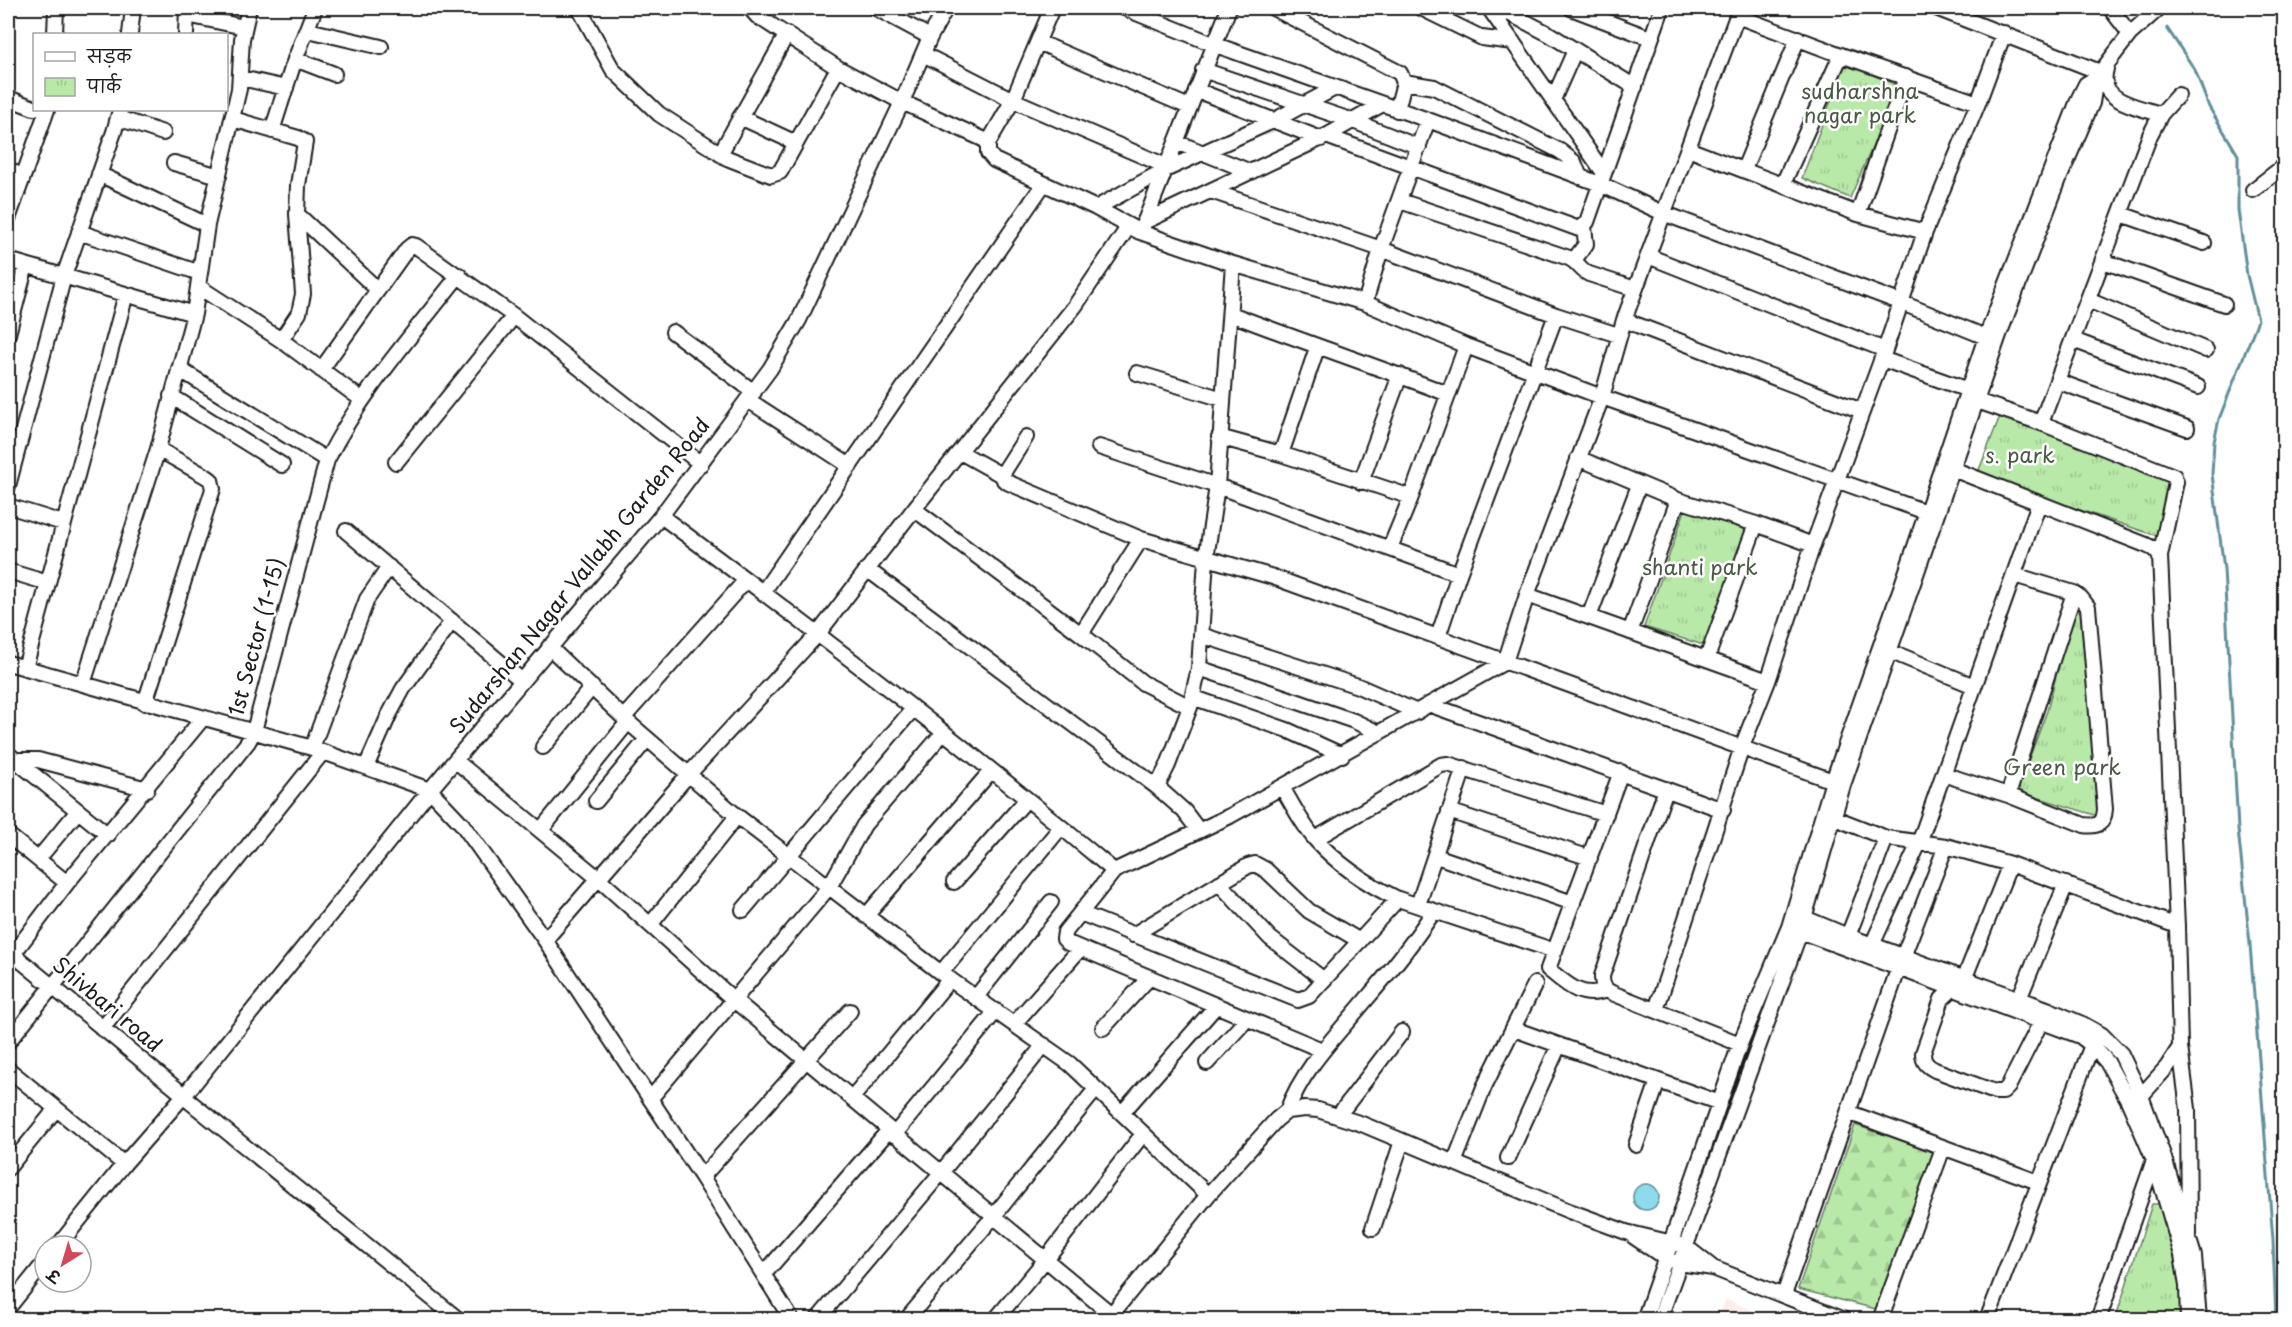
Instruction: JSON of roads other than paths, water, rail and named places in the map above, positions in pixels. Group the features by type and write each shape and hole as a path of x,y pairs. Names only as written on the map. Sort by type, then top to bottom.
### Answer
{"street":[{"path":"130,33 133,8"},
{"path":"83,684 158,449 194,314 207,225 219,176 230,114 241,78 244,27 249,8"},
{"path":"272,130 295,59 315,8"},
{"path":"579,8 607,62 621,80 670,122 720,154 771,175 780,172 838,69"},
{"path":"750,8 757,16 838,69 988,143"},
{"path":"876,8 930,37"},
{"name":"Sudarshan Nagar Vallabh Garden Road","path":"68,1234 183,1096 430,790 661,516 751,396 800,320 930,37 946,8"},
{"path":"1052,8 1013,100 988,143 988,153 994,160 1138,227 1233,264 1365,303 1466,346 1602,397 1926,512"},
{"path":"1124,8 1213,44 1428,120 1580,177 1602,179 1663,213 1902,303 1986,338"},
{"path":"545,940 688,775 817,635 1138,227 1166,168 1229,8"},
{"path":"1273,8 1400,73 1404,82 1397,110"},
{"path":"1421,8 1482,38 1513,42"},
{"path":"1571,8 1650,38"},
{"path":"1574,260 1586,244 1584,227 1662,8"},
{"path":"1936,8 2101,71"},
{"path":"2110,8 2130,34"},
{"path":"1644,1320 1740,1044 1797,923 1838,783 1972,396 1986,338 2079,98 2086,84 2101,71 2130,34 2159,8"},
{"path":"53,9 55,33"},
{"path":"1493,10 1602,179"},
{"path":"1493,10 1575,50 1635,87"},
{"path":"186,33 187,11 244,27"},
{"path":"1322,1050 1080,949 1068,943 1064,936 1114,871 1230,816 1505,662 1527,595 1602,397 1618,335 1738,11 1840,55 1978,103"},
{"path":"308,30 381,48"},
{"path":"1656,1010 1742,747 1768,681 1813,545 1884,354 1925,232 2004,33"},
{"path":"720,154 787,34"},
{"path":"1744,169 1798,38"},
{"path":"1038,42 1189,107"},
{"path":"1553,100 1575,50"},
{"path":"923,54 1013,100 1166,168"},
{"path":"1783,184 1840,55"},
{"path":"295,59 334,74"},
{"path":"1203,70 1353,121 1419,147"},
{"path":"2101,71 2108,91 2126,104 2161,114"},
{"path":"1972,396 2000,335 2059,179 2092,103 2101,71"},
{"path":"241,78 286,88"},
{"path":"1858,214 1906,78"},
{"path":"1404,82 1434,87 1560,151 1574,162 1580,177"},
{"path":"1096,208 1166,168 1275,120 1335,88"},
{"path":"1196,90 1275,120 1412,166 1572,227 1579,229 1584,227"},
{"path":"2041,423 2150,135 2161,114 2178,95"},
{"path":"8,98 33,107"},
{"path":"1138,227 1324,137 1382,105"},
{"path":"8,219 23,176 41,111"},
{"path":"8,486 14,440 64,276 119,114 162,133"},
{"path":"230,114 305,142 298,185 297,214 302,305 281,340"},
{"path":"740,117 796,144"},
{"path":"1365,303 1381,249 1428,120"},
{"path":"1176,142 1251,172"},
{"path":"1688,149 1858,214 1925,232"},
{"path":"174,163 219,176"},
{"path":"2253,190 2284,166"},
{"path":"8,170 23,176"},
{"path":"99,174 207,225"},
{"path":"763,592 1043,184"},
{"path":"1211,190 1381,249 1556,315 1618,335"},
{"path":"1400,201 1574,260 1584,272 1635,289"},
{"path":"297,214 378,290"},
{"path":"2121,214 2204,243"},
{"path":"79,232 199,280 361,399"},
{"path":"321,370 412,245 459,275 514,316 701,464"},
{"path":"1648,256 1884,354 1972,396 2174,476 2176,482 2160,556 2177,926 2180,1047 2188,1109 2189,1235"},
{"path":"8,260 194,314"},
{"path":"2103,261 2224,304"},
{"path":"1157,787 1168,765 1191,702 1199,668 1206,560 1217,486 1233,264"},
{"path":"8,334 26,265"},
{"name":"1st Sector (1-15)","path":"8,1042 240,753 254,731 327,460 361,399 459,275"},
{"path":"25,668 126,294"},
{"path":"2088,300 2206,350"},
{"path":"1231,314 1317,348 1400,375 1448,394"},
{"path":"1438,638 1459,574 1556,315"},
{"path":"396,462 514,316"},
{"path":"1624,320 1862,411"},
{"path":"673,332 751,396 850,466"},
{"path":"2073,340 2198,387"},
{"path":"1390,548 1466,346"},
{"path":"1281,454 1317,348"},
{"path":"179,369 327,460"},
{"path":"1137,373 1223,399"},
{"path":"1361,482 1400,375"},
{"path":"2057,381 2187,428"},
{"path":"171,396 282,465"},
{"path":"1003,476 1026,437"},
{"path":"1219,437 1281,454 1411,497"},
{"path":"1099,447 1217,486 1459,574"},
{"path":"145,703 213,489 211,480 207,477 158,449"},
{"path":"960,452 1003,476 1009,483 1141,539 1273,578 1838,783"},
{"path":"1578,458 1677,500 1756,524 1813,545"},
{"path":"1948,467 2146,544 2160,556"},
{"path":"1885,649 1926,512 1948,467"},
{"path":"1589,617 1639,485"},
{"path":"1630,632 1677,500"},
{"path":"1872,945 1919,843 2039,503"},
{"path":"8,506 63,523"},
{"path":"914,509 1143,683 1191,702 1287,730 1342,755"},
{"path":"661,516 913,709 1114,871"},
{"path":"1707,658 1756,524"},
{"path":"346,531 521,680"},
{"path":"1081,634 1141,539"},
{"path":"102,1029 318,750 367,599 389,567"},
{"path":"867,569 1157,787 1184,811 1199,831"},
{"path":"8,571 48,583"},
{"path":"1943,774 2008,795 2084,825 2093,827 2100,825 2104,819 2088,607 2074,593 2014,575"},
{"path":"541,830 626,720 746,580"},
{"path":"2008,795 2074,593"},
{"path":"1527,595 1768,681"},
{"path":"366,767 404,689 452,621"},
{"path":"1201,635 1358,686 1417,712"},
{"path":"549,647 647,739 737,816 946,976 1070,1064 1208,1195"},
{"path":"1885,649 1974,686"},
{"path":"8,663 318,750 430,790 462,824 545,940 702,1176 792,1320"},
{"path":"1199,668 1354,721 1379,733"},
{"path":"543,747 592,687"},
{"path":"1431,705 1723,810"},
{"path":"743,909 913,709"},
{"path":"10,952 147,789 203,718"},
{"path":"650,1098 829,887 864,825 943,733"},
{"path":"596,801 647,739"},
{"path":"11,757 38,760 147,789"},
{"path":"11,757 108,835"},
{"path":"456,761 599,879 735,1000 940,1174 1046,1259 1109,1317 1208,1195 1276,1120 1287,1111 1299,1084 1322,1050 1398,961 1434,911"},
{"path":"1315,838 1441,765 1448,764 1606,814"},
{"path":"1418,906 1464,768"},
{"path":"866,916 991,771"},
{"path":"1606,990 1595,995 1576,991 1548,969 1621,772"},
{"path":"1659,1320 1835,818 1838,783"},
{"path":"1282,787 1315,838 1352,872 1398,899 1555,951"},
{"path":"1666,789 1602,976 1602,982 1606,990 1740,1044"},
{"path":"954,882 1027,799"},
{"path":"38,859 78,811"},
{"path":"1449,811 1590,858"},
{"path":"650,925 737,816"},
{"path":"1835,818 1886,838 1946,846 2010,864 2177,926"},
{"path":"852,1098 1061,826"},
{"path":"8,835 67,884"},
{"path":"1848,936 1886,838"},
{"path":"1784,1295 1850,1113 1901,962 1946,846"},
{"path":"1436,856 1573,903"},
{"path":"1133,935 1248,866 1256,864 1261,866 1309,911 1360,941"},
{"path":"2010,864 1965,978 1942,999 1923,1053 1923,1060 1927,1066 1935,1070 1995,1092 2003,1092 2008,1087 2044,1016"},
{"path":"1219,883 1270,938 1324,980"},
{"path":"2019,999 2066,884"},
{"path":"1080,914 1298,1000 1309,996 1398,899"},
{"path":"976,998 1051,902"},
{"path":"1797,923 1848,936 1872,945 1954,988 2044,1016 2082,1024 2097,1040 2121,1054 2141,1096 2159,1158 2182,1255 2187,1286 2188,1320"},
{"path":"1797,923 1901,962 1965,978 2019,999 2044,1016"},
{"path":"1014,1024 1080,949"},
{"name":"Shivbari road","path":"10,952 459,1320"},
{"path":"1103,1028 1149,978"},
{"path":"1454,1163 1480,1096 1535,984"},
{"path":"1122,1113 1216,1006"},
{"path":"702,1176 808,1061 850,1011"},
{"path":"764,1274 892,1132 996,1011"},
{"path":"1207,1063 1247,1019"},
{"path":"1514,1029 1720,1103"},
{"path":"1338,1116 1402,1032"},
{"path":"2097,1040 2159,1158 2189,1235 2197,1275 2199,1320"},
{"path":"1987,1320 2038,1182 2097,1040"},
{"path":"817,1320 940,1174 1044,1045"},
{"path":"1508,1158 1559,1045"},
{"path":"2141,1096 2167,1067 2180,1047"},
{"path":"8,1069 124,1164"},
{"path":"1636,1145 1658,1081"},
{"path":"906,1320 1096,1089"},
{"path":"8,1168 56,1109"},
{"path":"1287,1111 1318,1110 1338,1116 1626,1232 1685,1246 1713,1268"},
{"path":"1850,1113 2038,1182"},
{"path":"994,1320 1046,1259 1143,1134"},
{"path":"1373,1228 1402,1141"},
{"path":"1880,1320 1943,1148"},
{"path":"2098,1320 2159,1158"},
{"path":"1626,1232 1665,1258 1679,1263 1713,1268 1845,1320"},
{"path":"8,1308 33,1277"}],"water":[{"path":"1646,1184 1655,1188 1659,1197 1655,1206 1646,1210 1637,1206 1633,1197 1637,1188"}],"waterway":[{"path":"2167,28 2195,70 2209,107 2238,155 2238,210 2247,275 2258,320 2219,419 2214,442 2212,474 2224,569 2238,829 2250,944 2273,1240 2276,1320"}],"park label":[{"name":"sudharshna nagar park","path":"1860,104"},
{"name":"s. park","path":"2020,456"},
{"name":"shanti park","path":"1700,568"},
{"name":"Green park","path":"2062,768"}]}
